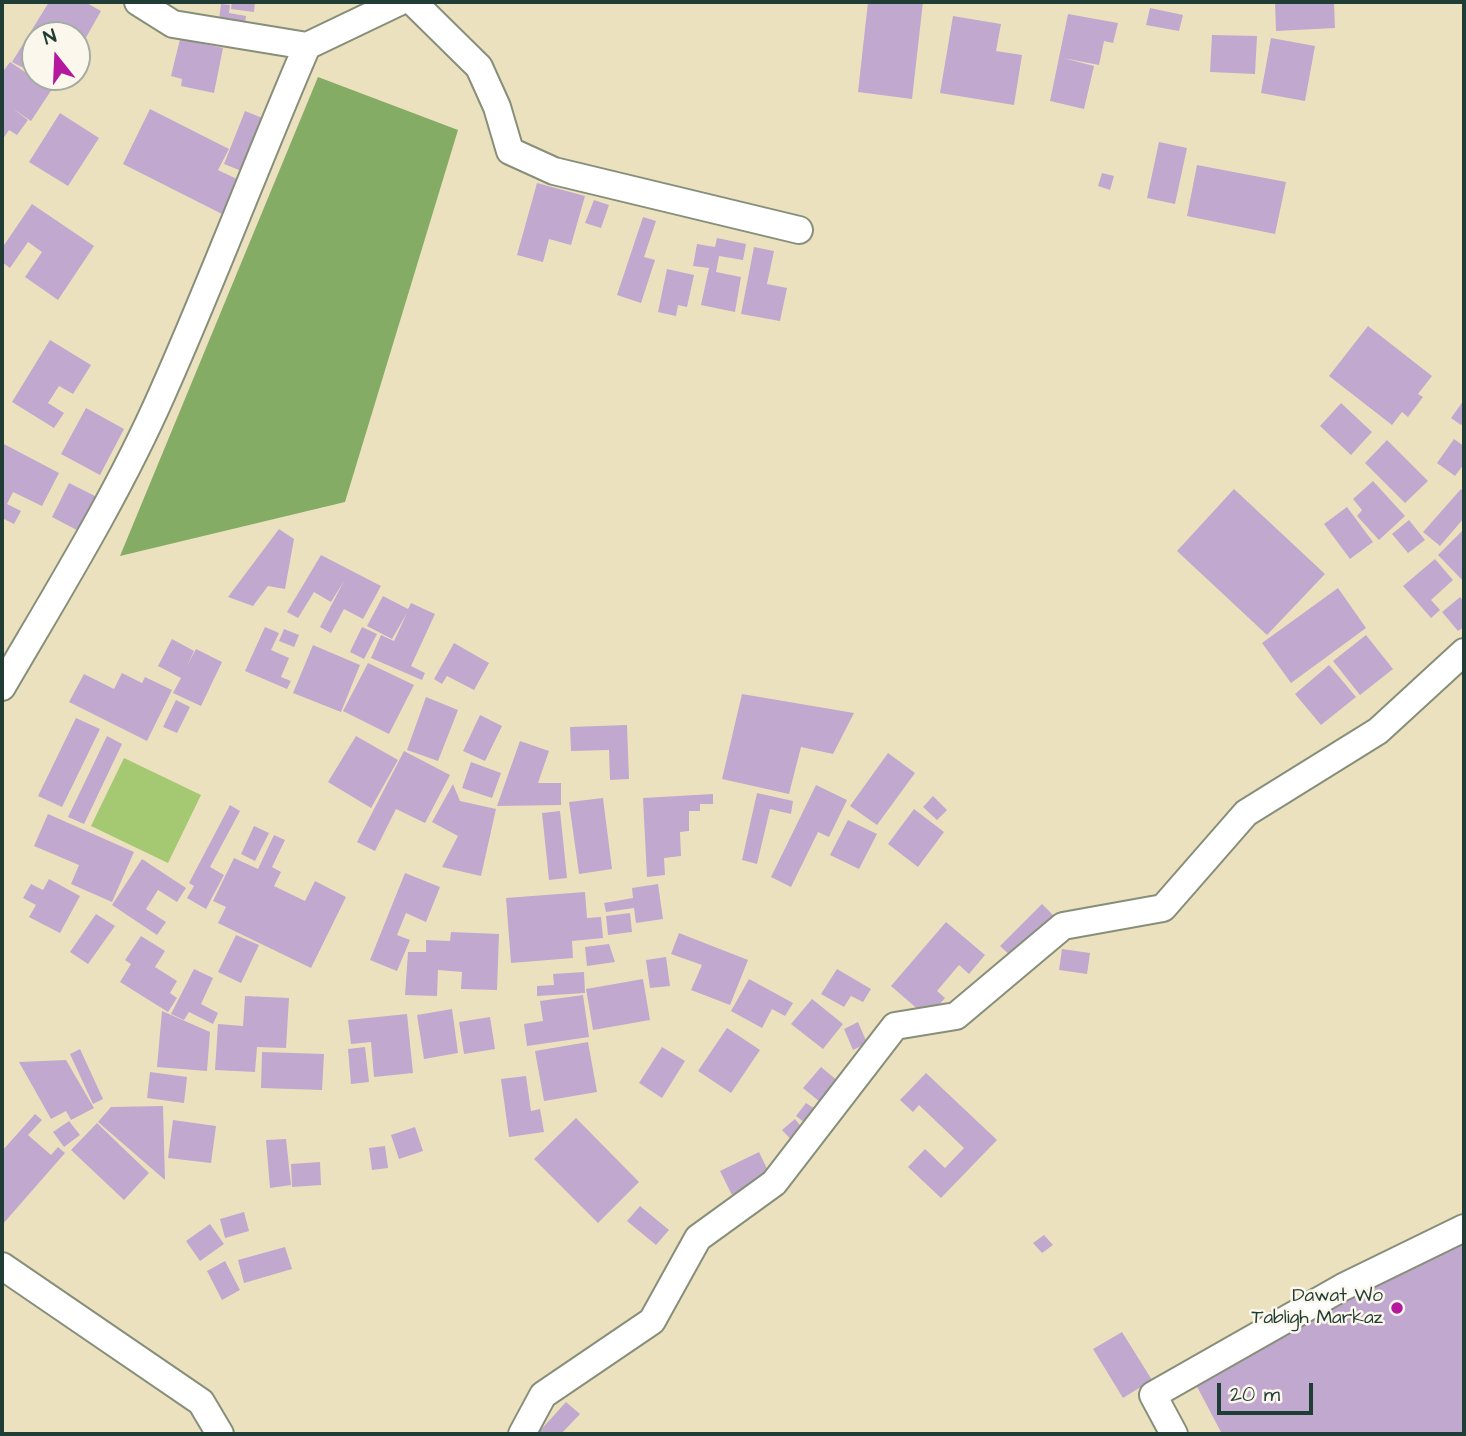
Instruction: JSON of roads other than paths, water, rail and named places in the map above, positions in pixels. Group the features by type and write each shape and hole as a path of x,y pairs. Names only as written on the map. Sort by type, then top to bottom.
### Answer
{"street":[{"path":"138,2 173,24 307,47 399,2"},
{"path":"413,2 479,67 497,107 510,151 554,171 799,230"},
{"path":"2,687 94,531 162,394 252,172 307,47"},
{"path":"522,1434 543,1395 652,1321 698,1238 774,1183 895,1026 956,1016 1063,926 1163,908 1246,813 1378,731 1464,652"},
{"path":"1174,1434 1153,1395 1343,1287 1464,1228"},
{"path":"2,1266 201,1402 220,1434"}],"place":[{"name":"Dawat Wo Tabligh Markaz","path":"1397,1308"}]}
